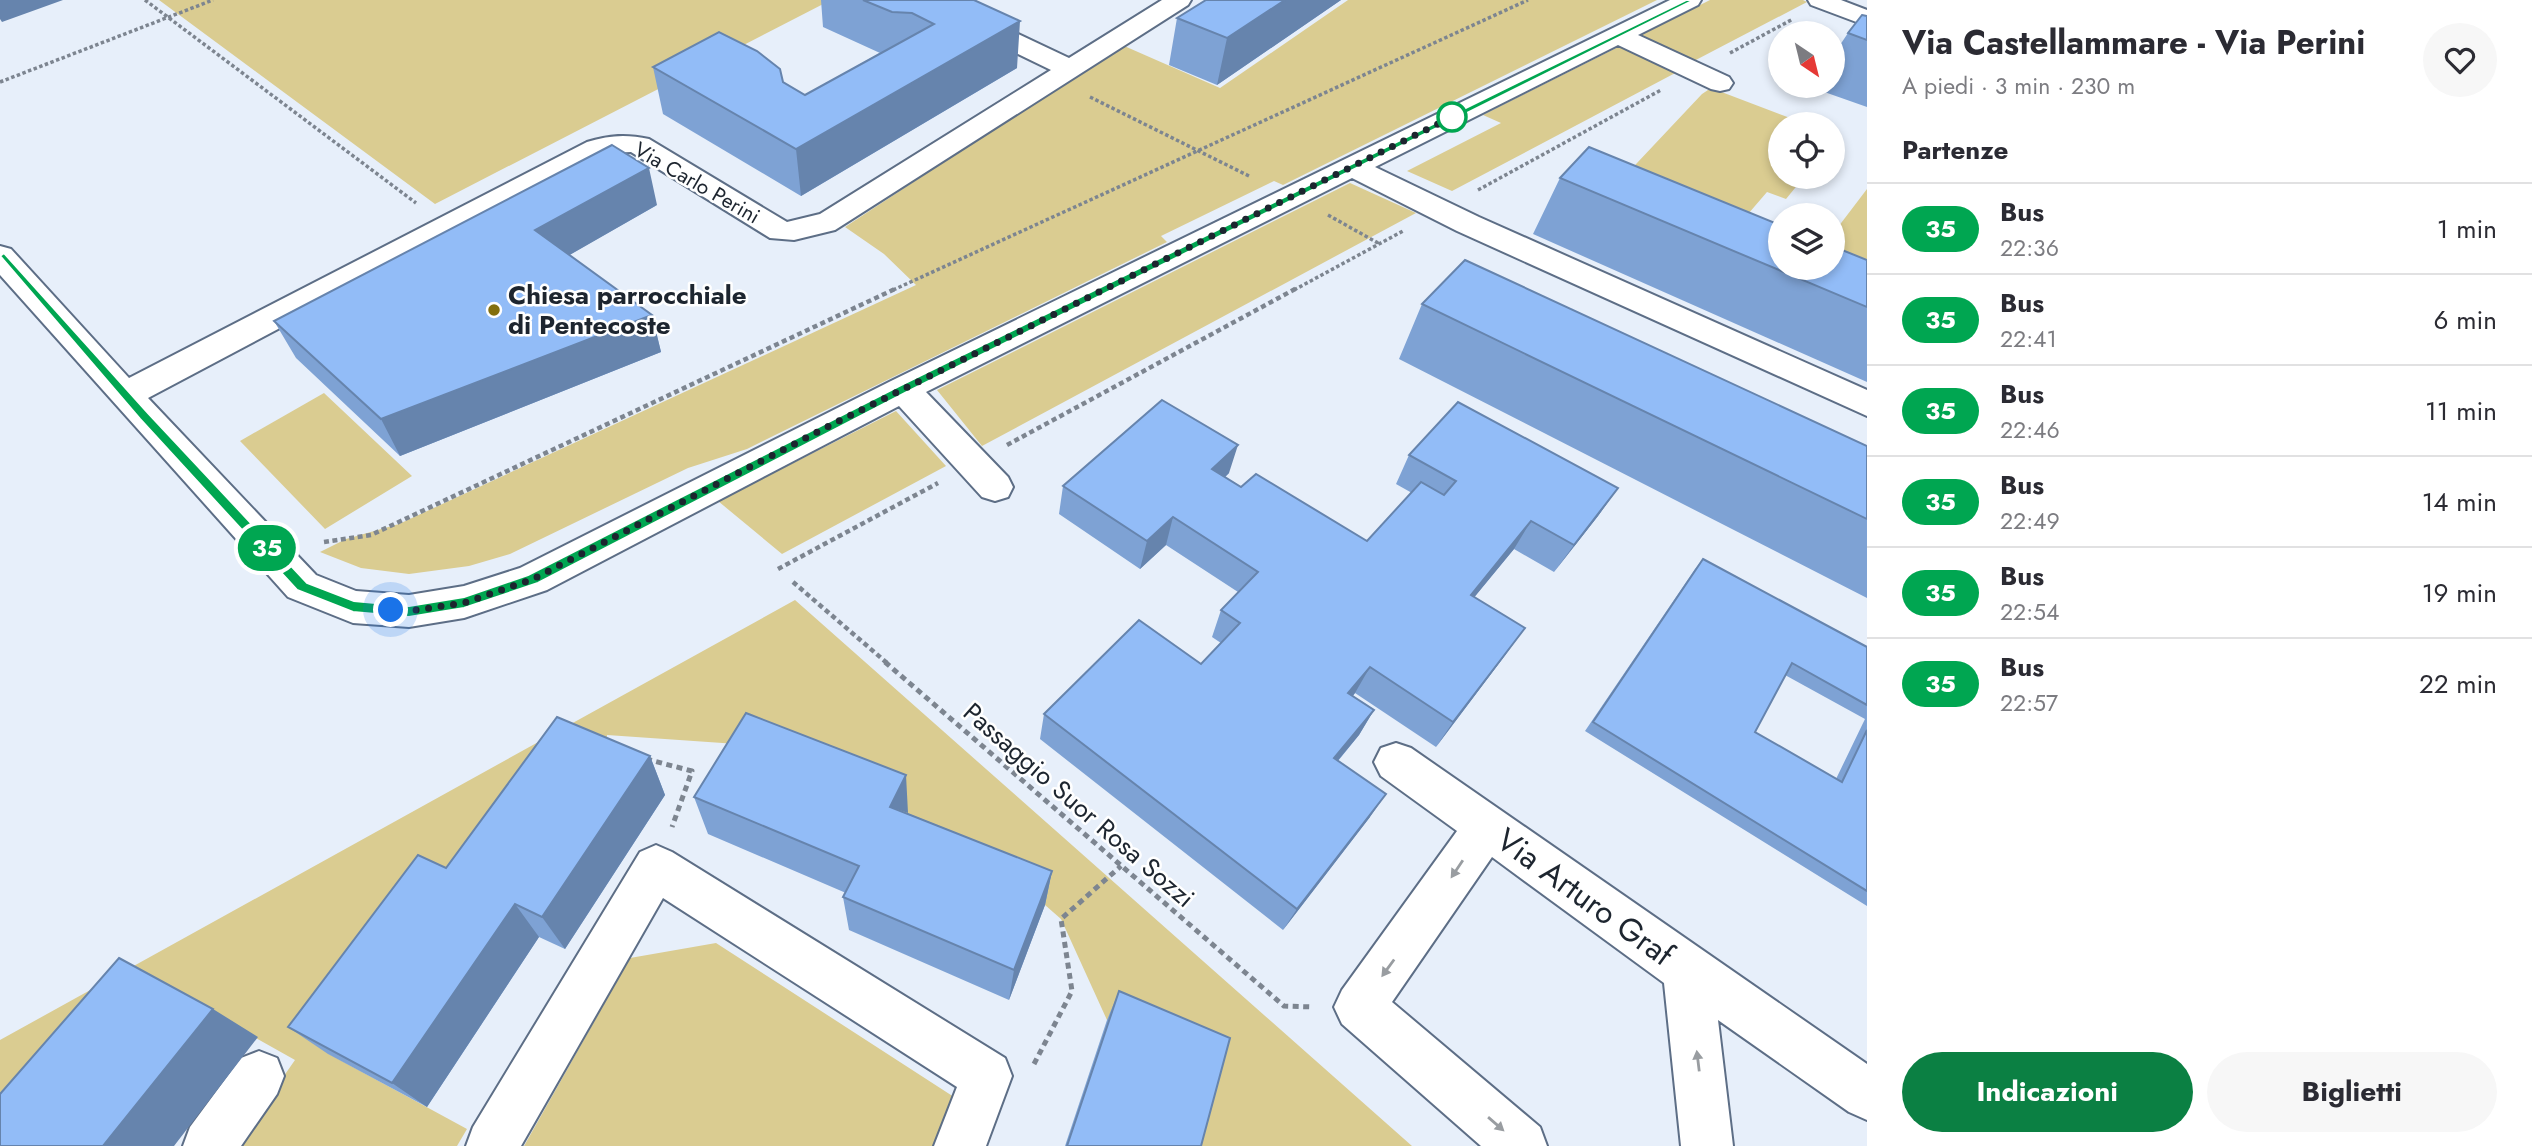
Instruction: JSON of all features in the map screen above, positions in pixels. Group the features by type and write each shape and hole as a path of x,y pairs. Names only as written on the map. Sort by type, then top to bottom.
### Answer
{"street":[{"path":"926,0 1076,81"},
{"name":"Via Carlo Perini","path":"125,396 597,148 624,142 639,145 772,228 796,232 831,221 1076,81 1180,0"},
{"path":"0,256 125,396 302,586 353,607 409,611 464,603 533,579 903,389 1689,0"},
{"path":"1820,0 1858,15"},
{"path":"1618,35 1720,83"},
{"path":"1352,167 1470,209 1509,243 1867,404"},
{"path":"1480,270 1509,243"},
{"path":"903,389 995,487"},
{"path":"1396,762 1487,826"},
{"name":"Via Arturo Graf","path":"1360,1007 1487,826 1687,970 1707,1146"},
{"path":"492,1146 656,867 987,1076 960,1146"},
{"path":"1687,970 1867,1094"},
{"path":"1360,1007 1521,1146"},
{"path":"209,1146 259,1076"}],"path":[{"path":"145,0 420,206"},
{"path":"0,82 213,0"},
{"path":"324,542 371,535 855,307 1528,0"},
{"path":"1726,55 1794,18"},
{"path":"1076,81 1196,152 1261,182"},
{"path":"1470,209 1665,88"},
{"path":"1001,449 1379,244 1318,210"},
{"path":"778,569 943,480"},
{"name":"Passaggio Suor Rosa Sozzi","path":"793,582 1284,1006 1360,1007"},
{"path":"640,757 692,771 656,867"},
{"path":"987,1076 1031,1069 1072,991 1061,919 1121,866"}],"shaded area":[{"path":"159,0 831,0 435,204"},
{"path":"1348,0 1657,0 1283,185 1274,181 1161,236 1167,242 747,449 688,468 510,554 469,566 409,574 361,568 320,552 346,539 399,524 916,285 884,254 845,227 1122,45 1220,88"},
{"path":"1710,0 1807,2 1692,62 1639,36"},
{"path":"1624,44 1679,71 1452,191 1407,171 1501,123 1483,115"},
{"path":"1711,88 1774,112 1768,112 1768,189 1794,189 1786,199 1767,192 1736,228 1621,180 1702,94"},
{"path":"1350,183 1416,213 982,446 937,390"},
{"path":"1867,189 1867,295 1845,278 1845,218"},
{"path":"324,393 412,476 325,529 240,441"},
{"path":"896,411 946,466 782,554 718,501"},
{"path":"795,600 1412,1146 1189,1146 1107,1020 1061,919 1045,905 893,843 737,744 607,735 605,769 329,1054 467,1129 457,1146 235,1146 295,1060 168,989 0,1146 0,1040"},
{"path":"716,943 954,1097 935,1146 524,1146 630,958"}],"building":[{"path":"863,0 974,0 1020,21 796,149 653,67 719,32 757,51 780,69 783,82 805,95 934,24 912,13 892,12"},
{"path":"1206,0 1285,0 1227,38 1177,18"},
{"path":"1862,15 1867,16 1867,40 1848,33"},
{"name":"Chiesa parrocchiale di Pentecoste","path":"612,145 649,168 535,230 652,315 381,419 274,321"},
{"path":"1589,147 1768,220 1768,265 1560,178"},
{"path":"1845,251 1867,260 1867,307 1803,280 1845,280"},
{"path":"1465,260 1867,446 1867,519 1422,304"},
{"path":"1162,400 1238,445 1212,469 1241,487 1256,474 1367,541 1421,482 1444,495 1456,481 1409,455 1458,402 1618,488 1574,545 1531,521 1471,595 1525,628 1453,722 1370,667 1348,693 1374,710 1334,758 1386,794 1297,909 1044,714 1139,620 1201,664 1240,623 1221,610 1258,572 1173,517 1147,541 1063,486"},
{"path":"1703,559 1867,647 1867,705 1792,663 1755,732 1842,782 1867,730 1867,891 1593,722"},
{"path":"746,713 906,775 890,807 1052,871 1014,970 843,897 859,866 694,797"},
{"path":"557,717 650,756 542,917 515,904 392,1083 288,1027 418,855 446,868"},
{"path":"119,958 213,1009 103,1146 0,1146 0,1094"},
{"path":"1119,991 1230,1038 1201,1146 1067,1146"}],"bus line":[{"name":"35","path":"0,256 302,586 353,607 409,611 464,603 533,579 903,389 1689,0"}],"place":[{"name":"Chiesa parrocchiale di Pentecoste","path":"494,310"}],"route":[{"path":"391,610 409,611 464,603 533,579 833,424 1458,114 1452,117"}]}
